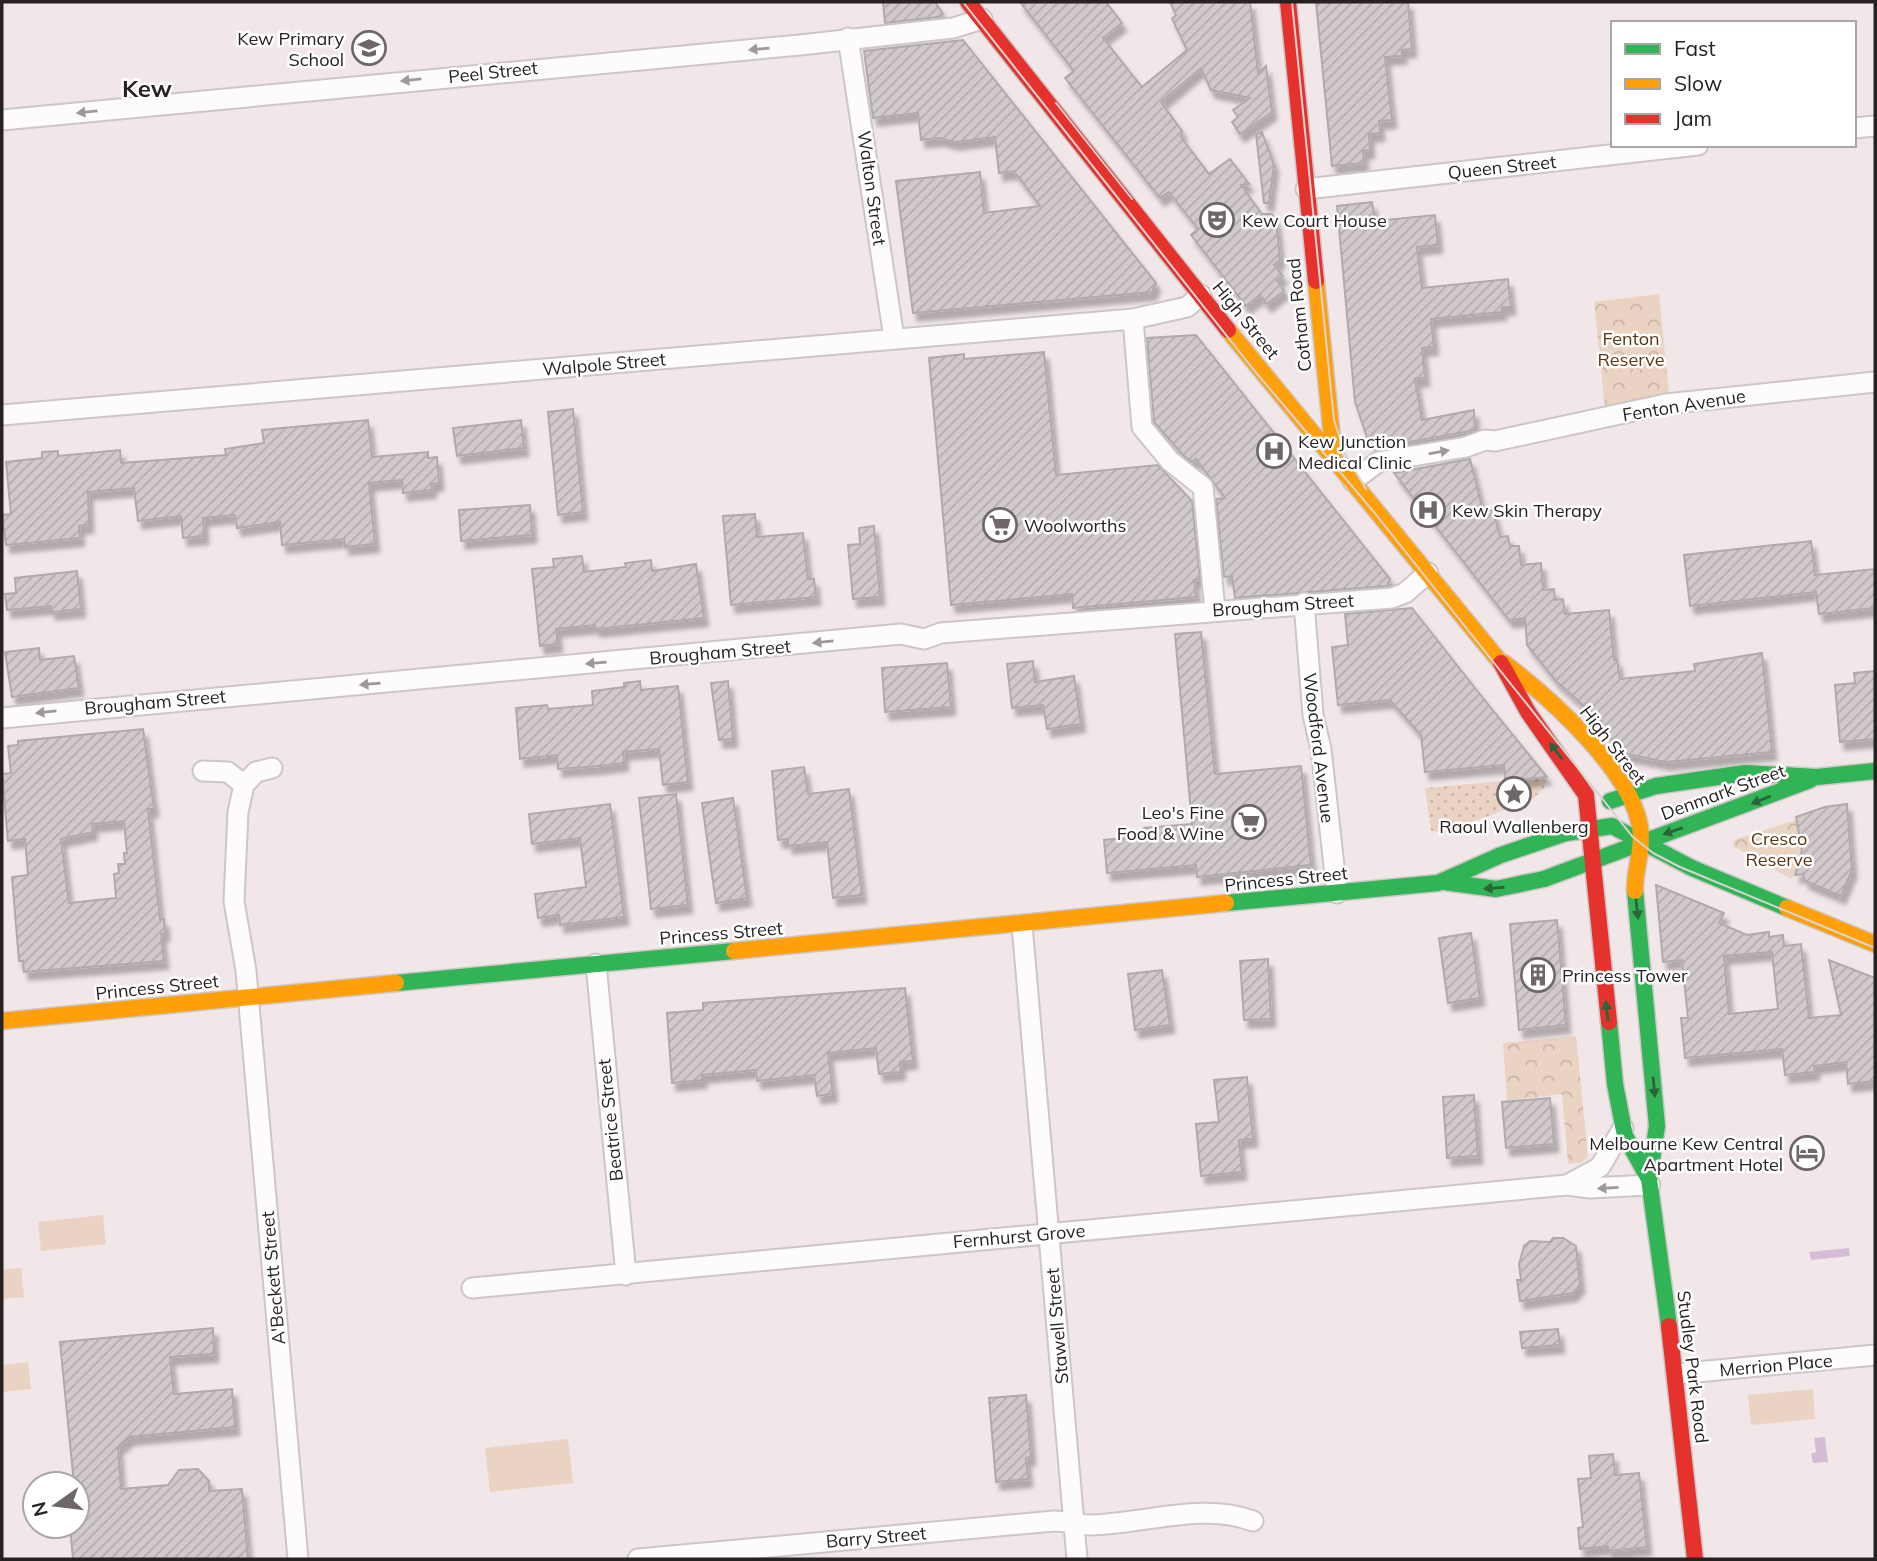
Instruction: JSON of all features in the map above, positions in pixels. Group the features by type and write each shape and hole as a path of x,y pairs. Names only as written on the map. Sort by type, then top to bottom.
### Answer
{"main road":[{"name":"High Street","path":"968,2 1201,295 1498,659 1528,712 1584,790 1589,809 1593,862"},
{"name":"Cotham Road","path":"1288,2 1334,457"},
{"name":"High Street","path":"1498,659 1536,686 1564,712 1629,794 1638,816 1642,842"},
{"name":"Denmark Street","path":"1629,794 1667,784 1745,773 1817,777 1875,771"},
{"name":"Denmark Street","path":"1642,842 1817,777"},
{"path":"1444,882 1490,846 1629,794"},
{"name":"Princess Street","path":"1444,882 1501,855 1590,827"},
{"path":"1590,827 1615,827 1723,882 1875,944"},
{"name":"Princess Street","path":"2,1020 1022,925 1444,882 1496,889 1544,878 1642,842"},
{"name":"Studley Park Road","path":"1642,842 1635,886 1657,1126 1649,1182 1676,1374 1695,1559"},
{"name":"Studley Park Road","path":"1593,862 1612,1064 1623,1128 1649,1182"},
{"path":"1544,878 1567,889"},
{"path":"1581,906 1602,960"}],"street":[{"name":"Peel Street","path":"2,120 953,28 982,19"},
{"name":"Walton Street","path":"848,38 894,338"},
{"path":"1856,128 1875,126"},
{"name":"Queen Street","path":"1306,189 1680,147"},
{"name":"Walpole Street","path":"2,415 1133,319 1187,307 1201,295"},
{"path":"1133,319 1142,427 1170,461 1203,487 1215,610"},
{"name":"Fenton Avenue","path":"1353,481 1378,462 1457,449 1485,440 1494,441 1666,404 1875,382"},
{"name":"Brougham Street","path":"2,718 901,634 924,639 941,633 1398,597 1428,573"},
{"name":"Woodford Avenue","path":"1304,603 1313,715 1321,748 1337,894"},
{"path":"203,771 228,772 244,785 256,772 272,768"},
{"name":"A'Beckett Street","path":"244,785 232,878 248,997 298,1559"},
{"name":"Stawell Street","path":"1022,925 1077,1559"},
{"name":"Beatrice Street","path":"596,964 626,1275"},
{"name":"Fernhurst Grove","path":"1567,1185 1600,1167 1623,1128"},
{"name":"Fernhurst Grove","path":"472,1288 1567,1185 1590,1188 1649,1182"},
{"name":"Merrion Place","path":"1676,1374 1875,1355"},
{"name":"Barry Street","path":"638,1559 1054,1521 1089,1525 1210,1513 1233,1515 1252,1521"}],"green space":[{"name":"Fenton Reserve","path":"1659,294 1669,394 1605,407 1594,302"},
{"path":"1547,777 1544,788 1533,799 1443,833 1431,831 1425,788"},
{"name":"Cresco Reserve","path":"1796,820 1802,850 1792,879 1733,846 1734,840"},
{"path":"1576,1036 1588,1157 1581,1163 1568,1164 1562,1094 1507,1101 1503,1043"},
{"path":"103,1215 106,1244 41,1251 38,1222"},
{"path":"21,1268 24,1297 2,1299 2,1270"},
{"path":"28,1362 31,1389 2,1392 2,1365"},
{"path":"1813,1389 1815,1419 1751,1425 1748,1395"},
{"path":"568,1439 573,1483 490,1492 485,1448"}],"shaded area":[{"path":"1849,1248 1850,1256 1811,1260 1809,1252"},
{"path":"1825,1437 1828,1462 1813,1463 1811,1454 1816,1452 1814,1438"}],"building":[{"path":"883,2 935,2 943,14 938,17 885,23"},
{"path":"1020,2 1106,2 1122,23 1103,38 1142,87 1187,50 1172,19 1176,15 1170,2 1250,2 1258,73 1266,66 1272,112 1240,134 1232,122 1238,117 1233,110 1250,98 1211,90 1201,68 1161,102 1182,131 1181,137 1209,174 1230,159 1249,184 1241,185 1262,214 1272,214 1276,220 1280,260 1274,265 1283,276 1277,280 1284,291 1267,304 1260,295 1246,306 1191,235 1198,229 1169,192 1160,198 1065,78 1074,71"},
{"path":"1316,2 1408,2 1412,49 1402,50 1402,56 1385,57 1392,120 1379,121 1380,133 1369,134 1370,150 1363,151 1364,163 1332,166"},
{"path":"963,40 1156,283 1152,292 913,313 896,181 980,172 984,213 1040,206 1014,171 999,173 995,137 955,142 939,138 921,140 918,113 873,118 864,51"},
{"path":"1262,132 1274,165 1269,203 1264,203 1256,134"},
{"path":"1372,202 1375,221 1435,215 1438,245 1417,247 1422,288 1508,279 1511,307 1502,307 1502,312 1431,319 1434,347 1422,348 1425,378 1415,379 1422,420 1474,410 1475,430 1382,447 1368,440 1355,402 1337,206"},
{"path":"1196,335 1390,579 1387,586 1235,598 1232,576 1224,577 1216,499 1225,498 1196,459 1192,462 1183,455 1154,422 1147,338"},
{"name":"Woolworths","path":"1044,352 1056,475 1158,465 1192,501 1200,579 1194,580 1196,597 1073,608 1072,594 951,605 929,358 964,354 964,359"},
{"path":"573,409 583,512 558,515 548,412"},
{"path":"368,420 372,457 428,452 428,458 437,457 439,483 431,484 432,490 403,493 402,480 369,483 375,544 345,547 344,539 282,545 280,522 237,528 235,515 203,518 204,536 183,538 181,516 138,521 134,488 88,492 89,525 79,526 80,538 6,545 2,515 11,514 6,462 42,458 42,452 58,451 58,456 120,450 121,463 226,455 225,449 264,443 262,430"},
{"path":"521,420 524,448 457,456 453,428"},
{"path":"1470,459 1483,511 1493,510 1500,537 1508,536 1510,546 1519,546 1521,565 1541,563 1543,590 1554,589 1555,600 1563,599 1565,614 1609,610 1614,660 1617,660 1620,679 1695,671 1694,664 1762,653 1772,752 1666,762 1621,753 1600,724 1602,722 1556,681 1527,645 1525,618 1509,620 1394,473"},
{"path":"530,505 532,535 461,541 459,510"},
{"path":"755,514 757,537 803,533 808,579 814,579 816,597 731,605 723,516"},
{"path":"874,526 880,597 853,599 848,545 860,544 859,528"},
{"path":"1811,541 1815,575 1875,569 1875,608 1819,614 1816,592 1690,606 1684,555"},
{"path":"582,556 584,572 626,567 625,563 651,560 652,571 696,564 704,618 596,629 595,625 556,629 558,644 540,646 532,569 554,567 553,559"},
{"path":"77,571 81,609 51,612 51,606 7,610 5,594 16,593 15,578"},
{"path":"1412,608 1547,777 1505,781 1504,765 1425,772 1421,735 1390,700 1338,705 1332,647 1348,645 1345,614"},
{"name":"Leo's Fine Food & Wine","path":"1201,632 1215,774 1301,766 1311,865 1197,877 1196,865 1107,873 1104,840 1144,836 1144,828 1192,824 1175,634"},
{"path":"39,648 40,660 74,656 79,688 12,697 5,652"},
{"path":"1033,661 1035,682 1074,676 1081,724 1047,729 1043,705 1012,708 1007,664"},
{"path":"947,663 951,707 885,712 882,668"},
{"path":"1875,671 1875,739 1840,742 1835,685 1855,683 1854,673"},
{"path":"640,681 641,690 678,686 688,782 663,785 659,749 623,752 624,763 600,766 558,769 557,755 520,759 516,708 547,705 548,709 593,705 592,691 624,687 624,683"},
{"path":"728,681 733,739 719,740 711,683"},
{"path":"143,729 154,809 148,809 160,919 164,919 165,933 161,934 164,961 24,972 23,961 19,961 12,877 28,875 25,839 8,841 2,774 11,773 8,746 18,745 18,741","holes":["124,821 127,853 124,853 125,864 118,864 119,873 114,874 116,898 69,903 61,839 93,832 92,824"]},
{"path":"804,767 808,794 849,789 862,895 833,898 827,842 788,846 788,839 778,840 772,771"},
{"path":"676,794 688,905 651,909 639,798"},
{"path":"733,798 747,898 716,903 702,803"},
{"path":"610,804 624,917 560,925 559,915 538,918 535,894 586,887 580,838 532,844 529,814"},
{"path":"1847,804 1852,870 1841,896 1805,881 1803,874 1795,875 1802,850 1796,817 1825,807"},
{"path":"1656,885 1724,913 1719,923 1747,935 1769,932 1769,937 1783,935 1784,946 1801,944 1809,1018 1841,1015 1829,960 1875,978 1875,1081 1848,1084 1846,1062 1814,1066 1815,1072 1785,1075 1782,1049 1685,1058 1681,1018 1688,1018 1682,960 1663,962","holes":["1772,952 1778,1009 1729,1014 1724,956"]},
{"name":"Princess Tower","path":"1557,920 1566,1025 1519,1030 1510,924"},
{"path":"1471,933 1480,998 1448,1003 1439,938"},
{"path":"1268,959 1271,1019 1244,1020 1240,961"},
{"path":"1162,970 1170,1025 1135,1030 1128,974"},
{"path":"905,988 913,1061 900,1062 901,1072 879,1074 876,1048 828,1053 833,1094 817,1096 814,1075 757,1081 756,1070 702,1075 702,1080 672,1083 667,1013 703,1010 703,1003"},
{"path":"1247,1077 1253,1139 1239,1140 1242,1172 1201,1176 1196,1124 1219,1122 1214,1080"},
{"path":"1474,1095 1478,1156 1447,1158 1443,1097"},
{"path":"1550,1098 1554,1144 1506,1148 1502,1102"},
{"path":"1553,1238 1563,1238 1576,1246 1580,1285 1573,1293 1520,1301 1517,1280 1521,1280 1519,1264 1524,1246 1530,1241 1550,1242"},
{"path":"213,1328 214,1354 170,1357 174,1394 232,1389 235,1427 130,1437 118,1447 121,1489 168,1485 179,1470 198,1469 209,1481 209,1491 242,1489 248,1559 73,1559 71,1540 91,1540 91,1470 73,1470 60,1342"},
{"path":"1558,1329 1560,1345 1522,1348 1520,1332"},
{"path":"1026,1395 1031,1457 1026,1458 1028,1479 996,1482 989,1398"},
{"path":"1613,1454 1615,1475 1639,1473 1647,1547 1608,1551 1608,1546 1580,1549 1578,1528 1583,1527 1578,1479 1591,1478 1589,1456"}],"tram line":[{"path":"963,2 1253,369 1373,511 1632,836 1653,853 1680,867 1875,948"},
{"path":"1292,2 1334,420 1345,454 1366,489"},
{"path":"1056,103 1132,199"}],"traffic: fast":[{"path":"1610,801 1656,786 1745,773 1817,777 1875,771"},
{"path":"1444,882 1496,889 1544,879 1810,780"},
{"path":"1226,903 1438,883 1501,855 1566,833 1612,826 1692,868 1787,908"},
{"path":"1635,891 1657,1126 1649,1179 1669,1326"},
{"path":"396,983 734,951"},
{"path":"1609,1022 1615,1084 1625,1136 1649,1179"}],"traffic: slow":[{"path":"1316,281 1334,457"},
{"path":"1228,330 1501,663"},
{"path":"1504,663 1586,736 1621,782 1633,805 1640,827 1641,843 1635,891"},
{"path":"734,951 1226,903"},
{"path":"1787,908 1875,944"},
{"path":"2,1021 396,983"}],"traffic: jam":[{"path":"968,2 1228,330"},
{"path":"1288,2 1316,281"},
{"path":"1501,663 1528,712 1586,795 1609,1022"},
{"path":"1669,1326 1695,1559"}],"place":[{"name":"Kew Primary School","path":"369,48"},
{"name":"Kew Court House","path":"1217,220"},
{"name":"Kew Junction Medical Clinic","path":"1274,451"},
{"name":"Kew Skin Therapy","path":"1428,510"},
{"name":"Woolworths","path":"1000,525"},
{"name":"Raoul Wallenberg","path":"1514,794"},
{"name":"Leo's Fine Food & Wine","path":"1249,822"},
{"name":"Princess Tower","path":"1538,975"},
{"name":"Melbourne Kew Central Apartment Hotel","path":"1807,1153"}],"district":[{"name":"Kew","path":"147,88"}]}
